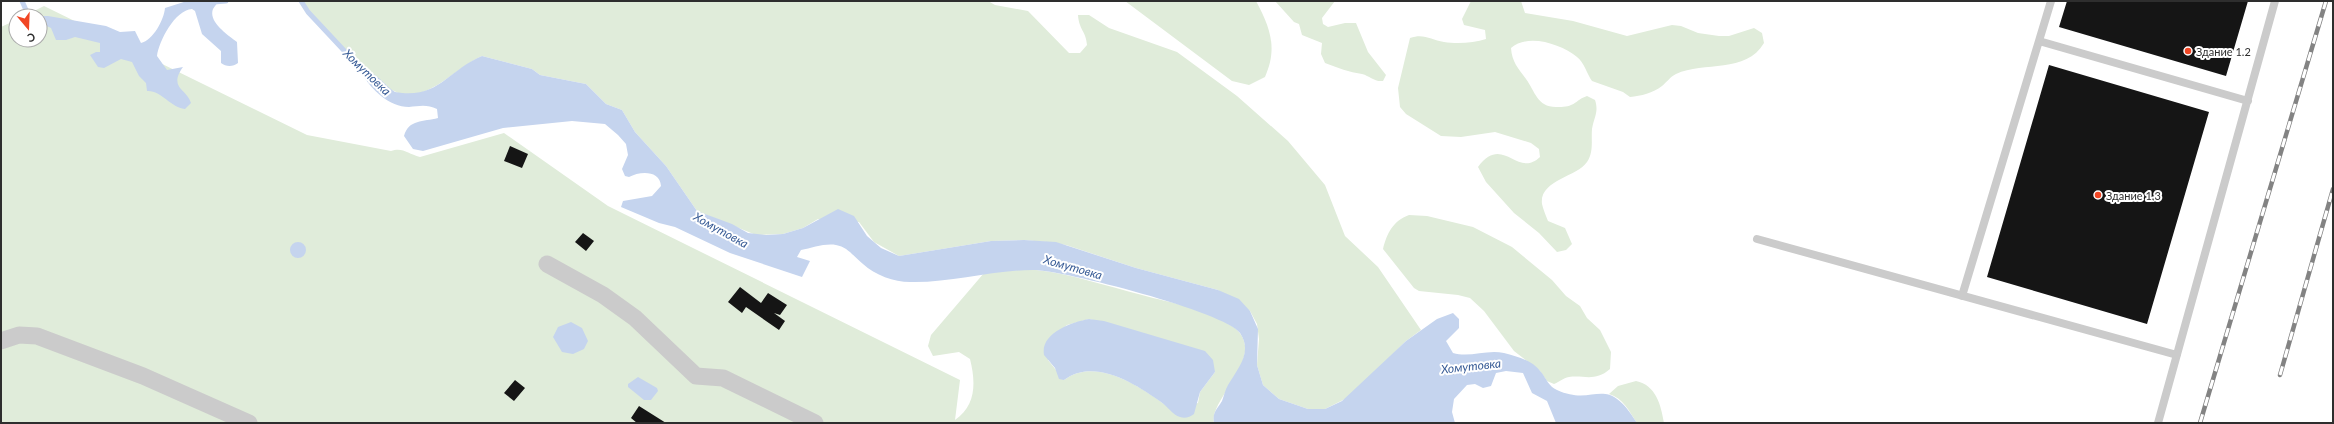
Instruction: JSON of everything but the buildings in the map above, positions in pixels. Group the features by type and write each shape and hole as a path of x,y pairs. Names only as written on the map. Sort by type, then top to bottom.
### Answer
{"street":[{"path":"548,264 602,295 635,318 696,376 723,378 815,423"},
{"path":"1,341 19,335 37,336 143,376 248,423"}],"lane":[{"path":"1962,296 2051,1"},
{"path":"2158,423 2275,1"},
{"path":"2039,41 2248,101"},
{"path":"1757,239 2176,356"}],"green space":[{"path":"301,1 988,1 995,5 1028,11 1069,53 1080,53 1087,45 1078,15 1089,15 1109,28 1177,52 1237,96 1288,141 1325,185 1345,236 1378,267 1421,330 1406,341 1349,397 1325,409 1308,409 1279,399 1263,385 1257,365 1259,339 1257,324 1250,311 1218,290 1136,268 1066,245 1046,242 1024,240 991,241 899,256 874,242 859,222 818,219 803,228 783,234 756,235 697,211 666,166 635,132 622,110 606,104 586,84 540,75 532,69 482,56 472,61 440,84 417,94 405,95 390,89 367,71 362,70 308,12"},
{"path":"1125,1 1256,1 1265,20 1271,38 1271,57 1265,77 1249,85 1232,81"},
{"path":"1275,1 1335,1 1322,18 1323,24 1328,27 1345,23 1356,23 1368,52 1386,75 1383,81 1377,81 1365,75 1344,70 1325,63 1321,54 1322,43 1302,35 1299,24 1294,22"},
{"path":"1471,1 1521,1 1525,13 1573,21 1627,36 1672,25 1681,26 1698,33 1719,36 1729,36 1754,28 1762,33 1764,43 1756,53 1747,59 1736,63 1687,70 1674,75 1655,91 1630,97 1623,92 1592,81 1584,65 1579,59 1570,52 1554,44 1526,41 1511,48 1516,65 1537,98 1545,104 1556,107 1568,106 1587,96 1595,100 1596,104 1592,129 1591,154 1587,162 1575,172 1552,184 1546,189 1543,196 1542,204 1548,221 1565,228 1572,244 1566,250 1557,252 1539,233 1514,213 1486,182 1478,167 1487,158 1495,154 1503,155 1524,163 1532,162 1540,157 1539,149 1531,143 1495,132 1461,137 1441,136 1406,114 1400,107 1398,88 1410,38 1419,36 1454,43 1486,39 1485,30 1464,25 1462,19"},
{"path":"44,6 307,135 391,151 402,150 420,157 504,133 608,206 960,380 955,420 967,408 973,393 973,377 970,359 959,352 933,356 928,346 931,335 984,273 1036,270 1063,274 1199,310 1232,326 1242,336 1245,351 1237,373 1218,405 1214,415 1214,423 1,423 1,27 8,24 8,48 48,48 48,8 40,8","holes":["1089,319 1121,327 1215,372 1200,392 1198,403 1171,409 1134,384 1105,373 1091,371 1077,373 1064,380 1048,360 1048,340 1067,325"]},
{"path":"1409,215 1427,216 1473,227 1512,247 1552,280 1566,296 1580,306 1587,318 1600,330 1611,352 1610,369 1595,377 1569,377 1554,384 1547,381 1540,371 1514,351 1484,311 1470,298 1458,295 1419,291 1414,288 1383,249 1386,238 1395,224"},
{"path":"1636,381 1643,383 1653,391 1659,403 1664,423 1637,423 1622,402 1609,394 1618,386"}],"water":[{"path":"187,1 219,1 213,9 213,19 224,32 237,42 238,63 230,66 221,63 221,51 202,34 195,11 192,9 186,11 174,20 164,35 157,56 167,70 183,67 177,80 180,88 189,98 191,103 185,109 180,108 157,93 147,91 146,83 139,76 132,62 121,59 104,68 98,67 90,55 100,52 100,43 75,37 66,40 56,40 51,28 48,27 48,16 106,26 120,32 135,31 141,43 154,34 163,18 165,8"},
{"path":"482,56 532,69 540,75 586,84 606,104 622,110 635,132 666,166 697,211 732,224 748,233 766,235 783,234 803,228 838,209 854,216 867,236 881,248 899,256 991,241 1024,240 1056,242 1136,268 1218,290 1239,299 1250,311 1258,329 1257,365 1263,385 1279,399 1308,409 1325,409 1342,401 1406,341 1437,319 1453,313 1459,319 1459,328 1446,341 1453,353 1466,355 1498,352 1519,358 1529,362 1537,368 1554,389 1570,394 1608,394 1616,398 1626,407 1637,423 1556,423 1547,401 1532,393 1523,373 1506,371 1496,373 1491,386 1483,388 1475,384 1467,385 1454,399 1452,412 1455,423 1214,423 1214,414 1222,401 1227,387 1243,360 1245,347 1244,340 1240,333 1228,324 1206,314 1108,284 1033,270 1002,272 941,281 898,281 873,271 847,250 836,245 823,245 801,250 797,257 810,261 802,277 730,253 675,227 659,223 621,207 623,201 652,196 661,186 657,177 649,173 629,177 625,176 622,169 628,155 626,144 605,124 572,121 503,128 423,151 413,149 404,136 406,131 417,122 438,118 437,109 426,106 402,106 388,101 371,86 362,74 362,70 372,73 395,92 422,92 442,82 470,62"},
{"path":"298,242 304,244 306,250 304,256 298,258 292,256 290,250 292,244"},
{"path":"1089,319 1104,321 1205,351 1213,360 1215,372 1200,392 1194,414 1186,418 1177,416 1161,402 1140,388 1127,381 1101,372 1088,371 1076,374 1064,380 1059,379 1055,368 1044,355 1044,347 1047,341 1052,335 1066,326"},
{"path":"571,322 582,328 588,341 584,349 573,354 562,352 553,337 558,327"},
{"path":"638,377 657,388 658,391 651,400 644,400 628,387 628,384"}],"waterway":[{"name":"Хомутовка","path":"22,1 25,8"},
{"name":"Хомутовка","path":"214,2 226,1"},
{"name":"Хомутовка","path":"301,1 308,12 366,74"}],"railway":[{"path":"2200,423 2326,1"},
{"path":"2280,375 2333,189"}],"place":[{"name":"Здание 1.2","path":"2188,51"},
{"name":"Здание 1.3","path":"2098,195"}]}
